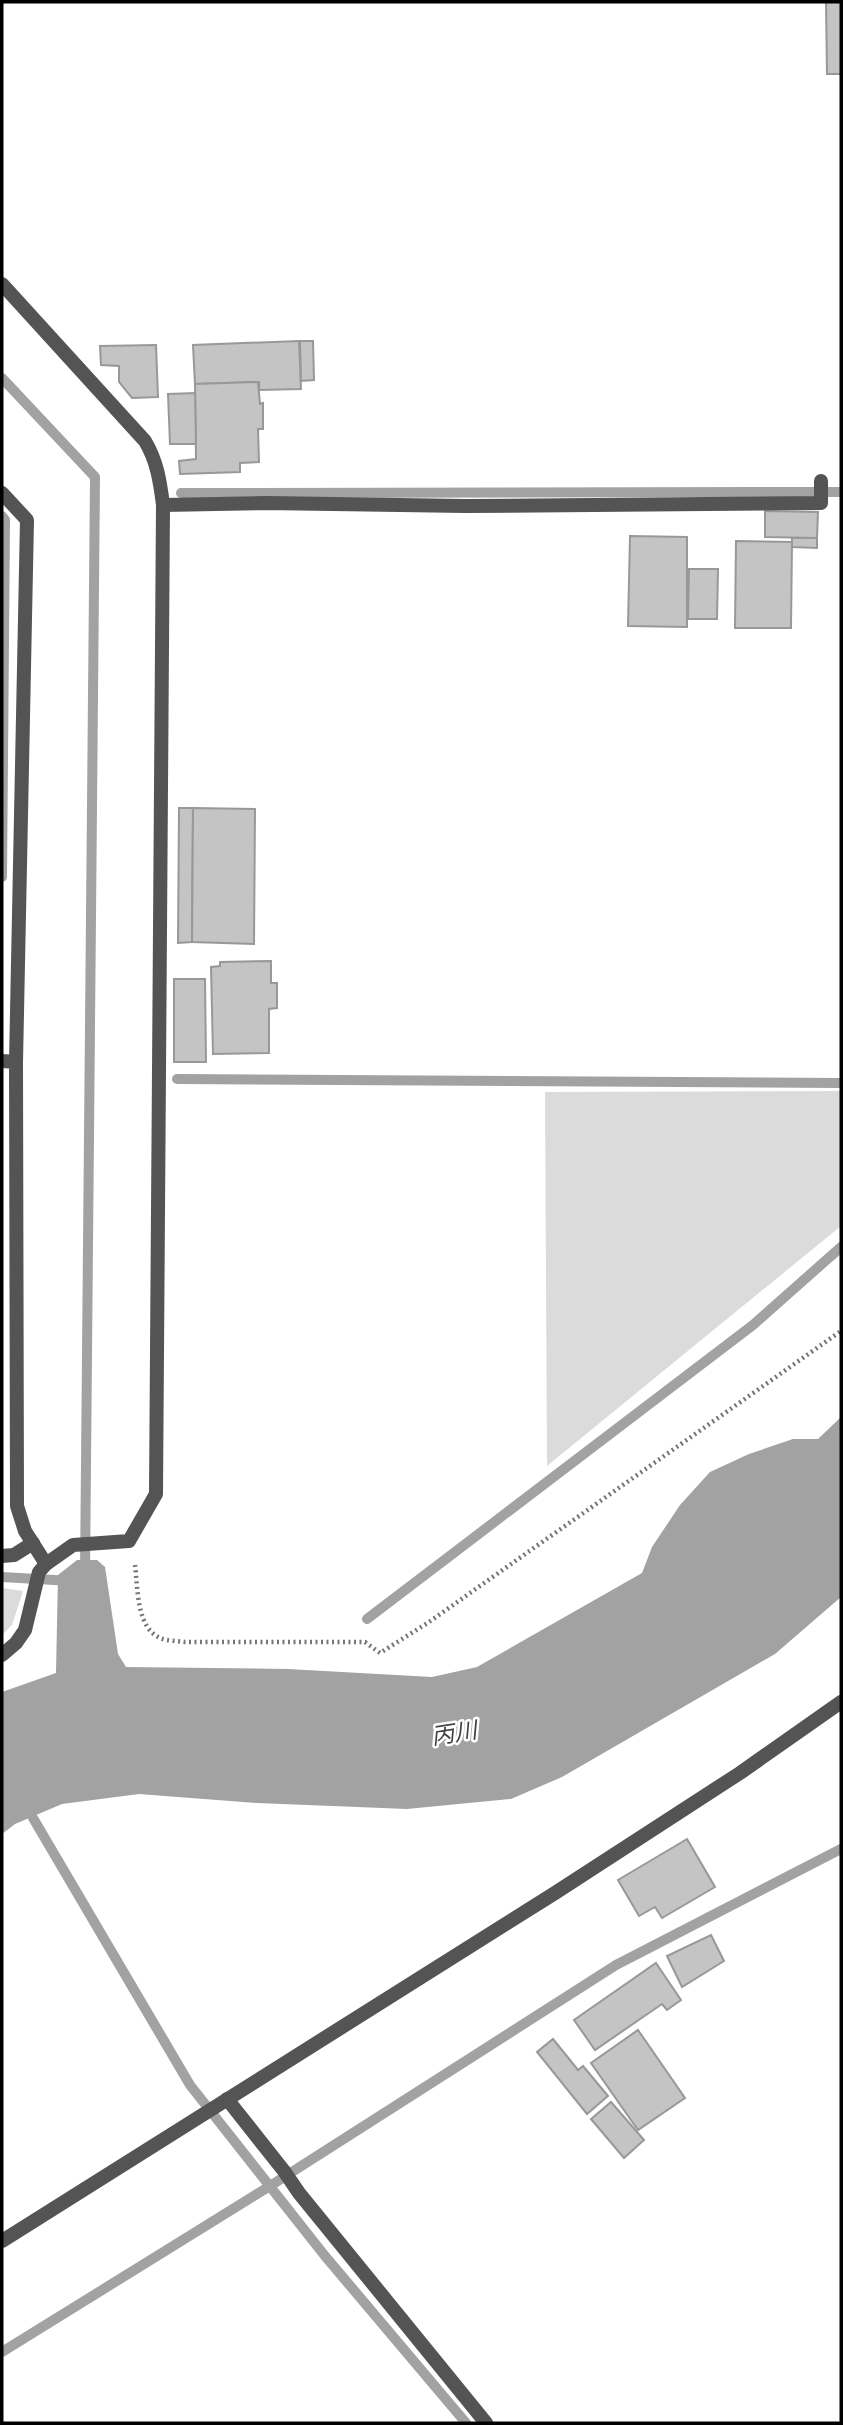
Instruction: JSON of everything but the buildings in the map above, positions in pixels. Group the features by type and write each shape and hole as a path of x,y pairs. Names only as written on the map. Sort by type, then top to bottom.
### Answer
{"street":[{"path":"2,284 145,441 153,454 159,474 163,505 156,1494 129,1541 73,1545 40,1574"},
{"path":"163,505 821,503 821,489"},
{"path":"2,493 27,520 9,1061 17,1506 25,1531 33,1543 40,1574 25,1630 2,1656"},
{"path":"5,1556 33,1543"},
{"path":"2,2241 555,1893 740,1773 841,1702"},
{"path":"223,2101 288,2177 486,2423"}],"path":[{"path":"129,1541 135,1562 142,1616 148,1629 161,1638 185,1642 365,1642 380,1653 429,1622 841,1331"}],"shaded area":[{"path":"841,1091 841,1226 547,1466 545,1092"},
{"path":"2,1588 23,1591 12,1625 2,1635"}],"water":[{"name":"丙川","path":"841,1417 841,1597 775,1654 562,1777 511,1799 407,1809 257,1803 139,1794 62,1804 15,1824 2,1834 2,1692 56,1673 58,1575 77,1560 97,1560 105,1567 118,1654 126,1667 288,1669 432,1677 477,1667 642,1573 652,1547 680,1505 710,1472 749,1454 793,1439 818,1439"}],"waterway":[{"path":"2,378 95,477 85,1574"},
{"path":"181,493 841,492"},
{"path":"2,516 5,520 2,877"},
{"path":"177,1079 841,1083"},
{"path":"367,1619 753,1325 841,1247"},
{"path":"2,1577 72,1581"},
{"path":"33,1818 190,2085 325,2256 466,2423"},
{"path":"2,2352 270,2186 616,1965 841,1849"}]}
